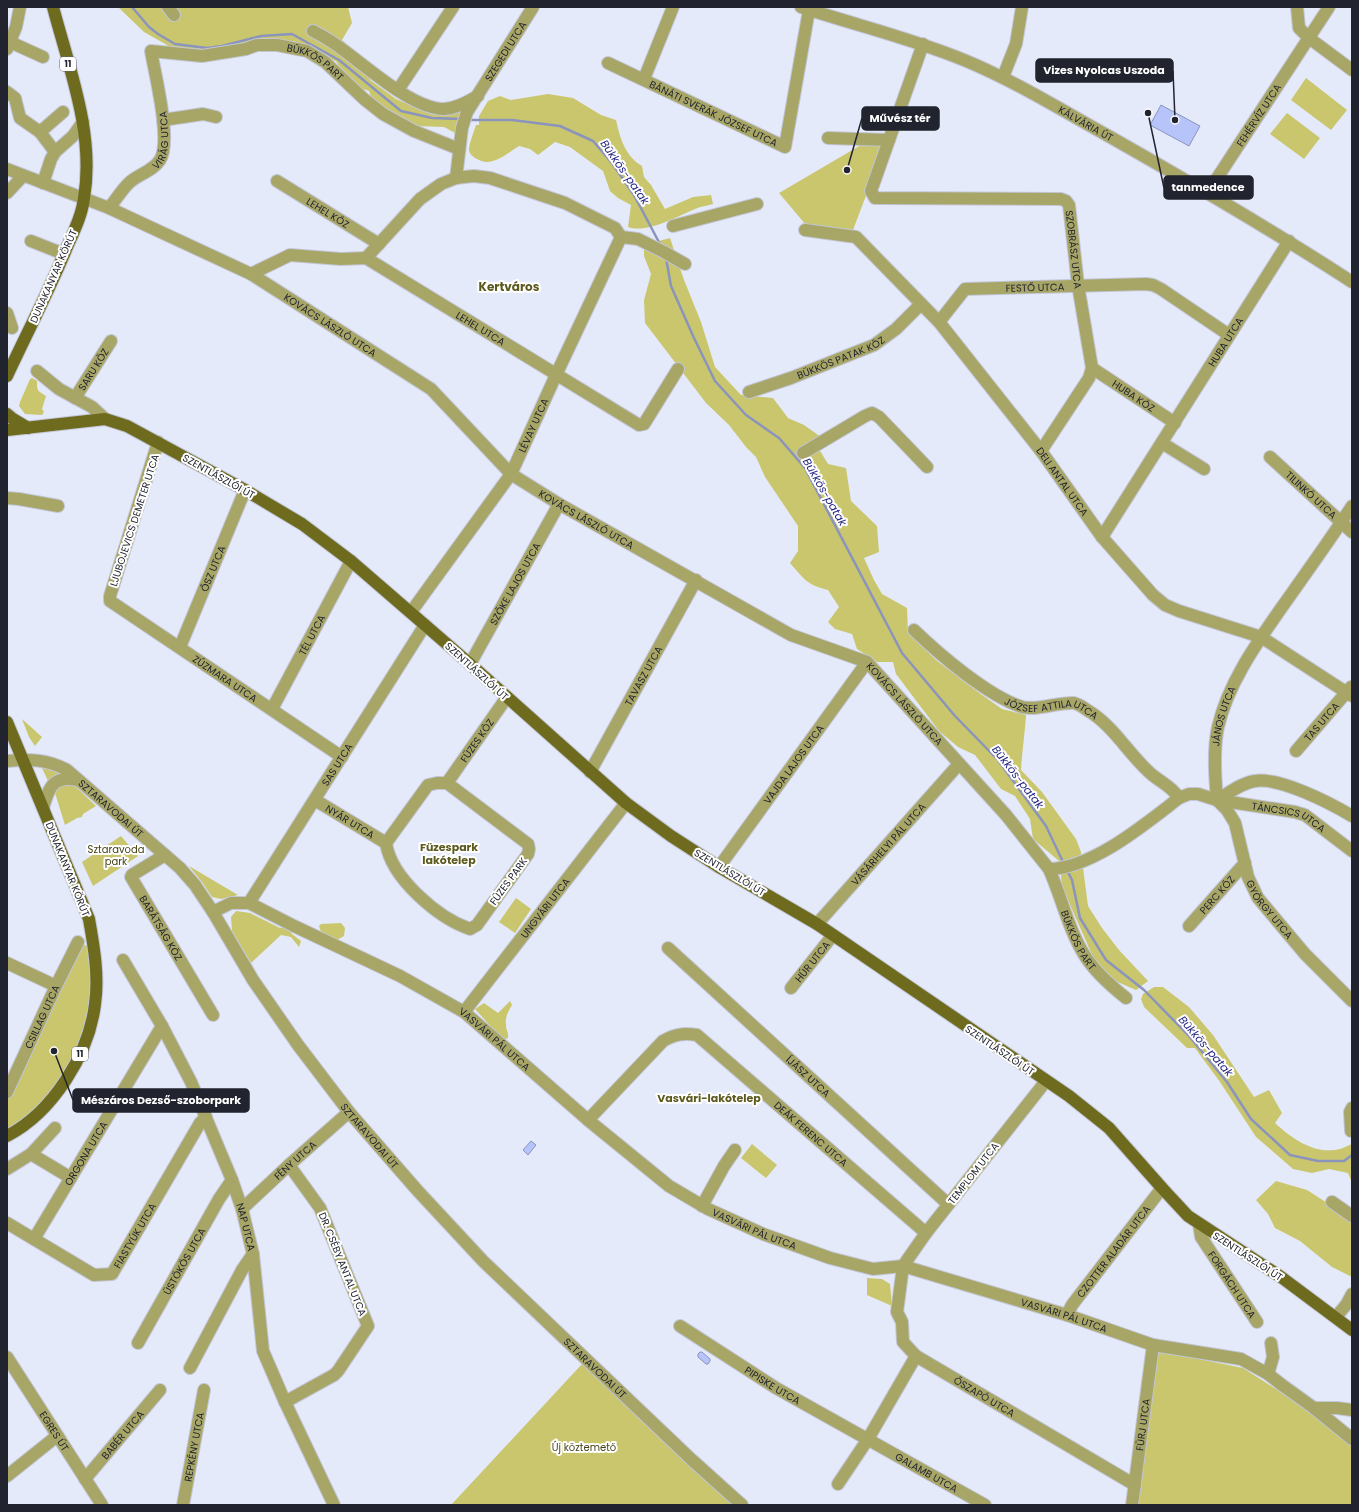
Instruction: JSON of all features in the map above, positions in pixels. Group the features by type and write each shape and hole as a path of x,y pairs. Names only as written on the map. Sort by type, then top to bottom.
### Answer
{"main road":[{"name":"DUNAKANYAR KÖRÚT","path":"7,376 64,254 77,223 84,199 86,158 83,122 53,7"},
{"path":"7,414 28,428"},
{"name":"SZENTLÁSZLÓI ÚT","path":"7,430 105,419 127,426 245,490 302,524 351,561 411,612 590,772 626,802 671,836 719,867 817,924 1069,1096 1109,1128 1177,1205 1199,1224 1281,1277 1352,1330"},
{"name":"DUNAKANYAR KÖRÚT","path":"7,722 89,919 96,968 95,1003 88,1036 75,1065 60,1089 45,1106 30,1119 8,1133"}],"street":[{"path":"20,7 16,27 9,45 43,57"},
{"path":"398,90 453,7"},
{"name":"SZEGEDI UTCA","path":"456,178 464,120 467,112 533,7"},
{"path":"644,79 672,7"},
{"path":"1003,77 1016,44 1022,7"},
{"path":"1297,7 1299,28 1309,38 1352,70"},
{"name":"FEHÉRVÍZ UTCA","path":"1208,192 1329,7"},
{"name":"BÁNÁTI SVERÁK JÓZSEF UTCA","path":"608,63 785,146 805,8"},
{"name":"KÁLVÁRIA ÚT","path":"805,8 923,44 963,59 1003,77 1208,192 1289,241 1352,282"},
{"path":"313,31 332,42 398,90 427,107 444,109 461,106 478,96"},
{"path":"828,138 889,140 923,44"},
{"name":"BÜKKÖS PART","path":"151,51 202,56 246,49 257,45 277,45 307,51 325,62 364,99 383,114 414,131 459,150"},
{"name":"VIRÁG UTCA","path":"109,208 131,181 152,168 160,160 165,141 163,120 151,51"},
{"path":"7,92 14,98 20,118 40,132 55,152"},
{"path":"40,132 63,112"},
{"path":"163,120 203,114 216,117"},
{"path":"43,183 51,159 55,152 73,136 83,122"},
{"name":"SZOBRÁSZ UTCA","path":"889,140 871,191 875,198 1061,199 1066,201 1069,205 1078,286 1092,368"},
{"name":"KOVÁCS LÁSZLÓ UTCA","path":"7,169 109,208 251,274 431,389 511,474 559,504 792,635 867,662 1054,869"},
{"path":"7,193 24,176"},
{"path":"251,274 290,254 341,258 366,258 420,199 441,184 456,178 474,176 490,178 564,203 615,228 621,237 638,238 685,264"},
{"name":"LEHEL KÖZ","path":"277,181 378,244"},
{"path":"673,226 757,204"},
{"name":"DELI ANTAL UTCA","path":"805,230 856,237 939,322 1041,452 1102,537 1153,595 1165,605 1179,611 1262,637 1350,691"},
{"name":"LÉVAY UTCA","path":"411,612 511,474 621,237"},
{"path":"31,241 64,254"},
{"name":"HUBA UTCA","path":"1102,537 1289,241"},
{"name":"LEHEL UTCA","path":"366,258 639,425 644,424 678,369"},
{"name":"FESTŐ UTCA","path":"939,322 965,289 1154,285 1229,335"},
{"name":"BÜKKÖS PATAK KÖZ","path":"749,392 791,378 874,345 896,329 921,304"},
{"path":"7,312 12,328"},
{"name":"SARU KÖZ","path":"75,398 111,341"},
{"path":"1041,452 1089,378 1092,368"},
{"name":"HUBA KÖZ","path":"1092,368 1175,423"},
{"name":"SZENTLÁSZLÓI ÚT","path":"37,371 59,389 92,407 105,419"},
{"path":"803,453 872,413 879,417 927,467"},
{"name":"LJUBOJEVICS DEMETER UTCA","path":"109,599 158,442"},
{"path":"1162,443 1204,469"},
{"name":"TILINKÓ UTCA","path":"1270,457 1342,521 1352,532"},
{"name":"ŐSZ UTCA","path":"180,647 245,490"},
{"path":"7,498 58,506"},
{"name":"SZŐKE LAJOS UTCA","path":"470,664 559,504"},
{"name":"JÁNOS UTCA","path":"1217,800 1216,766 1218,729 1235,682 1250,654 1352,506"},
{"name":"TÉL UTCA","path":"272,709 351,561"},
{"name":"TAVASZ UTCA","path":"590,772 696,580"},
{"name":"ZÚZMARA UTCA","path":"109,599 342,757"},
{"name":"SAS UTCA","path":"249,903 426,625"},
{"name":"JÓZSEF ATTILA UTCA","path":"914,630 977,682 1023,707 1032,708 1075,703 1097,716 1119,737 1149,772 1171,788 1178,798"},
{"name":"VAJDA LAJOS UTCA","path":"719,867 867,662"},
{"name":"TAS UTCA","path":"1296,751 1350,691"},
{"name":"FÜZES KÖZ","path":"447,783 507,697"},
{"name":"SZTARAVODAI ÚT","path":"7,761 38,760 58,765 67,770 180,868 195,885 254,980 298,1045 349,1112 417,1190 484,1261 692,1460 742,1505"},
{"name":"VÁSÁRHELYI PÁL UTCA","path":"817,924 959,764"},
{"path":"43,808 48,789 57,780 64,778 78,780"},
{"path":"1054,869 1087,860 1122,840 1178,798 1189,794 1198,794 1217,800 1246,783 1263,780 1274,782 1323,800 1352,816"},
{"path":"386,843 428,785 447,783"},
{"name":"FÜZES PARK","path":"386,843 387,853 402,878 417,894 442,914 461,926 470,929 477,925 528,854 528,844 447,783"},
{"name":"NYÁR UTCA","path":"315,800 386,843"},
{"name":"TÁNCSICS UTCA","path":"1217,800 1284,810 1305,815 1352,851"},
{"name":"GYÖRGY UTCA","path":"1217,800 1232,818 1252,887 1258,898 1305,954 1352,1001"},
{"name":"UNGVÁRI UTCA","path":"464,1012 626,802"},
{"name":"BARÁTSÁG KÖZ","path":"165,855 132,874 131,877 213,1015"},
{"name":"PERC KÖZ","path":"1189,926 1245,863"},
{"name":"BÜKKÖS PART","path":"1054,869 1069,925 1085,957 1101,975 1126,998"},
{"name":"VASVÁRI PÁL UTCA","path":"213,912 230,903 249,903 400,976 464,1012 588,1120 669,1186 702,1206 763,1234 830,1258 873,1269 903,1266 1067,1315 1153,1345 1241,1359 1268,1374 1314,1408 1352,1439"},
{"name":"HÚR UTCA","path":"791,988 833,935"},
{"name":"CSILLAG UTCA","path":"7,1092 78,942"},
{"name":"ÍJÁSZ UTCA","path":"668,948 948,1204"},
{"name":"NAP UTCA","path":"122,960 162,1026 191,1082 232,1180 242,1209 253,1254 263,1351 285,1402 334,1505"},
{"path":"7,963 56,986"},
{"name":"ORGONA UTCA","path":"34,1239 162,1026"},
{"name":"DEÁK FERENC UTCA","path":"588,1120 663,1041 674,1035 697,1035 926,1233"},
{"name":"TEMPLOM UTCA","path":"903,1266 948,1204 1046,1081"},
{"path":"1351,1131 1350,1112 1352,1108"},
{"name":"FÉNY UTCA","path":"242,1209 349,1112"},
{"name":"FIASTYÚK UTCA","path":"7,1223 94,1275 112,1274 200,1123 206,1117"},
{"path":"7,1168 10,1168 31,1154 55,1128"},
{"path":"702,1206 724,1166 735,1150"},
{"path":"31,1154 70,1178"},
{"name":"DR. CSÉBY ANTAL UTCA","path":"285,1402 334,1376 368,1326 320,1208 289,1165"},
{"name":"ÜSTÖKÖS UTCA","path":"138,1343 219,1199 232,1180"},
{"name":"CZOTTER ALADÁR UTCA","path":"1067,1315 1072,1305 1162,1188"},
{"path":"1332,1202 1352,1216"},
{"name":"FORGÁCH UTCA","path":"1199,1224 1201,1237 1257,1322"},
{"path":"190,1368 242,1270 253,1254"},
{"name":"ŐSZAPÓ UTCA","path":"903,1266 897,1312 902,1322 903,1342 916,1356 1135,1485"},
{"path":"1336,1317 1346,1305 1352,1294"},
{"name":"PIPISKE UTCA","path":"680,1326 776,1388 868,1439"},
{"path":"1268,1374 1273,1357 1271,1343"},
{"name":"FÜRJ UTCA","path":"1132,1505 1153,1345"},
{"path":"838,1484 868,1439 916,1356"},
{"name":"EGRES ÚT","path":"7,1357 102,1505"},
{"name":"BABÉR UTCA","path":"85,1479 160,1390"},
{"name":"REPKÉNY UTCA","path":"183,1505 204,1390"},
{"path":"1314,1408 1337,1408 1352,1410"},
{"path":"7,1476 57,1436"},
{"name":"GALAMB UTCA","path":"868,1439 985,1505"}],"green space":[{"path":"118,7 348,7 352,23 342,40 367,62 370,80 396,99 417,108 445,114 466,104 455,133 444,127 416,126 384,109 373,101 369,91 353,83 336,61 319,57 312,50 294,41 266,42 176,57 167,45 144,32"},
{"path":"1306,78 1347,110 1331,130 1291,100"},
{"path":"548,94 573,98 601,115 616,120 619,133 627,152 642,166 644,177 651,185 665,209 693,197 711,195 713,204 697,208 671,220 653,226 636,229 628,227 631,205 618,198 610,191 603,171 570,147 555,142 538,155 530,149 519,146 499,159 488,162 477,159 470,154 470,144 476,125 479,125 479,116 488,101 500,96 511,100"},
{"path":"1287,113 1320,138 1304,159 1270,134"},
{"path":"866,142 884,148 853,230 806,225 779,193"},
{"path":"670,238 684,280 701,322 715,367 741,395 773,398 788,418 804,425 821,437 819,449 828,464 846,468 851,501 877,526 879,552 864,558 882,594 907,608 908,633 936,660 1002,709 1026,715 1021,770 1042,792 1076,839 1081,852 1088,906 1102,928 1119,950 1148,981 1136,990 1113,980 1093,957 1062,885 1059,861 1033,839 1030,819 1015,796 1001,789 975,755 958,747 939,731 896,674 893,662 877,662 857,649 852,634 835,629 828,622 839,607 828,590 815,586 806,581 790,563 798,551 798,526 765,477 756,457 729,425 706,403 645,323 644,300 651,274 644,256 644,245"},
{"path":"32,378 37,381 38,390 46,396 42,409 44,412 42,415 25,414 19,406 30,379"},
{"path":"22,719 42,737 35,746 29,737"},
{"path":"43,766 63,772 58,774 49,783 42,768"},
{"path":"69,782 96,806 83,814 82,817 77,818 65,825 55,793 56,789"},
{"name":"Sztaravoda park","path":"121,836 138,856 93,886 82,862"},
{"path":"189,866 238,895 221,899 212,897"},
{"path":"516,898 531,909 515,933 499,922"},
{"path":"236,911 250,913 280,928 287,926 292,934 301,941 299,947 291,937 281,935 251,963 232,931 231,917"},
{"path":"341,923 345,928 344,936 337,940 323,934 319,926 321,924"},
{"path":"78,942 94,949 88,1036 45,1106 7,1129 7,1092"},
{"path":"1154,987 1163,987 1189,1007 1213,1035 1254,1097 1269,1090 1282,1113 1275,1123 1287,1134 1302,1143 1318,1149 1336,1150 1352,1144 1352,1183 1348,1173 1329,1169 1312,1173 1293,1169 1256,1137 1220,1082 1195,1048 1187,1048 1144,1007 1141,999 1143,994"},
{"path":"510,1001 512,1005 506,1019 508,1038 503,1040 475,1009 484,1003 498,1013"},
{"path":"752,1144 777,1165 766,1178 741,1158"},
{"path":"1276,1181 1307,1190 1352,1219 1352,1277 1332,1267 1300,1241 1275,1228 1268,1214 1256,1200"},
{"path":"867,1278 882,1279 890,1284 892,1306 867,1295"},
{"path":"1155,1350 1243,1368 1298,1403 1352,1447 1352,1505 1138,1505"},
{"name":"Új köztemető","path":"582,1364 734,1505 451,1505"}],"water":[{"path":"1161,105 1200,126 1189,146 1150,125"},
{"path":"531,1141 536,1145 528,1155 523,1150"},
{"path":"700,1352 710,1359 708,1364 698,1357"}],"waterway":[{"name":"Bükkös-patak","path":"132,7 149,27 175,44 207,48 222,46 261,36 292,34 339,60 401,111 432,118 461,119"},
{"name":"Bükkös-patak","path":"468,120 512,120 560,126 593,141 612,163 634,195 661,246"},
{"name":"Bükkös-patak","path":"666,258 671,286 715,381 746,415 779,438 805,468 902,653 955,716 998,760 1046,826 1064,864"},
{"name":"Bükkös-patak","path":"1067,870 1072,880 1080,918 1106,960 1144,990 1189,1036 1227,1082 1251,1119 1290,1155 1318,1161 1344,1161 1352,1155"}],"place":[{"name":"tanmedence","path":"1148,113"},
{"name":"Vizes Nyolcas Uszoda","path":"1175,120"},
{"name":"Művész tér","path":"847,170"},
{"name":"Mészáros Dezső-szoborpark","path":"54,1051"}],"district":[{"name":"Kertváros","path":"509,287"},
{"name":"Füzespark lakótelep","path":"449,853"},
{"name":"Vasvári-lakótelep","path":"709,1098"}]}
